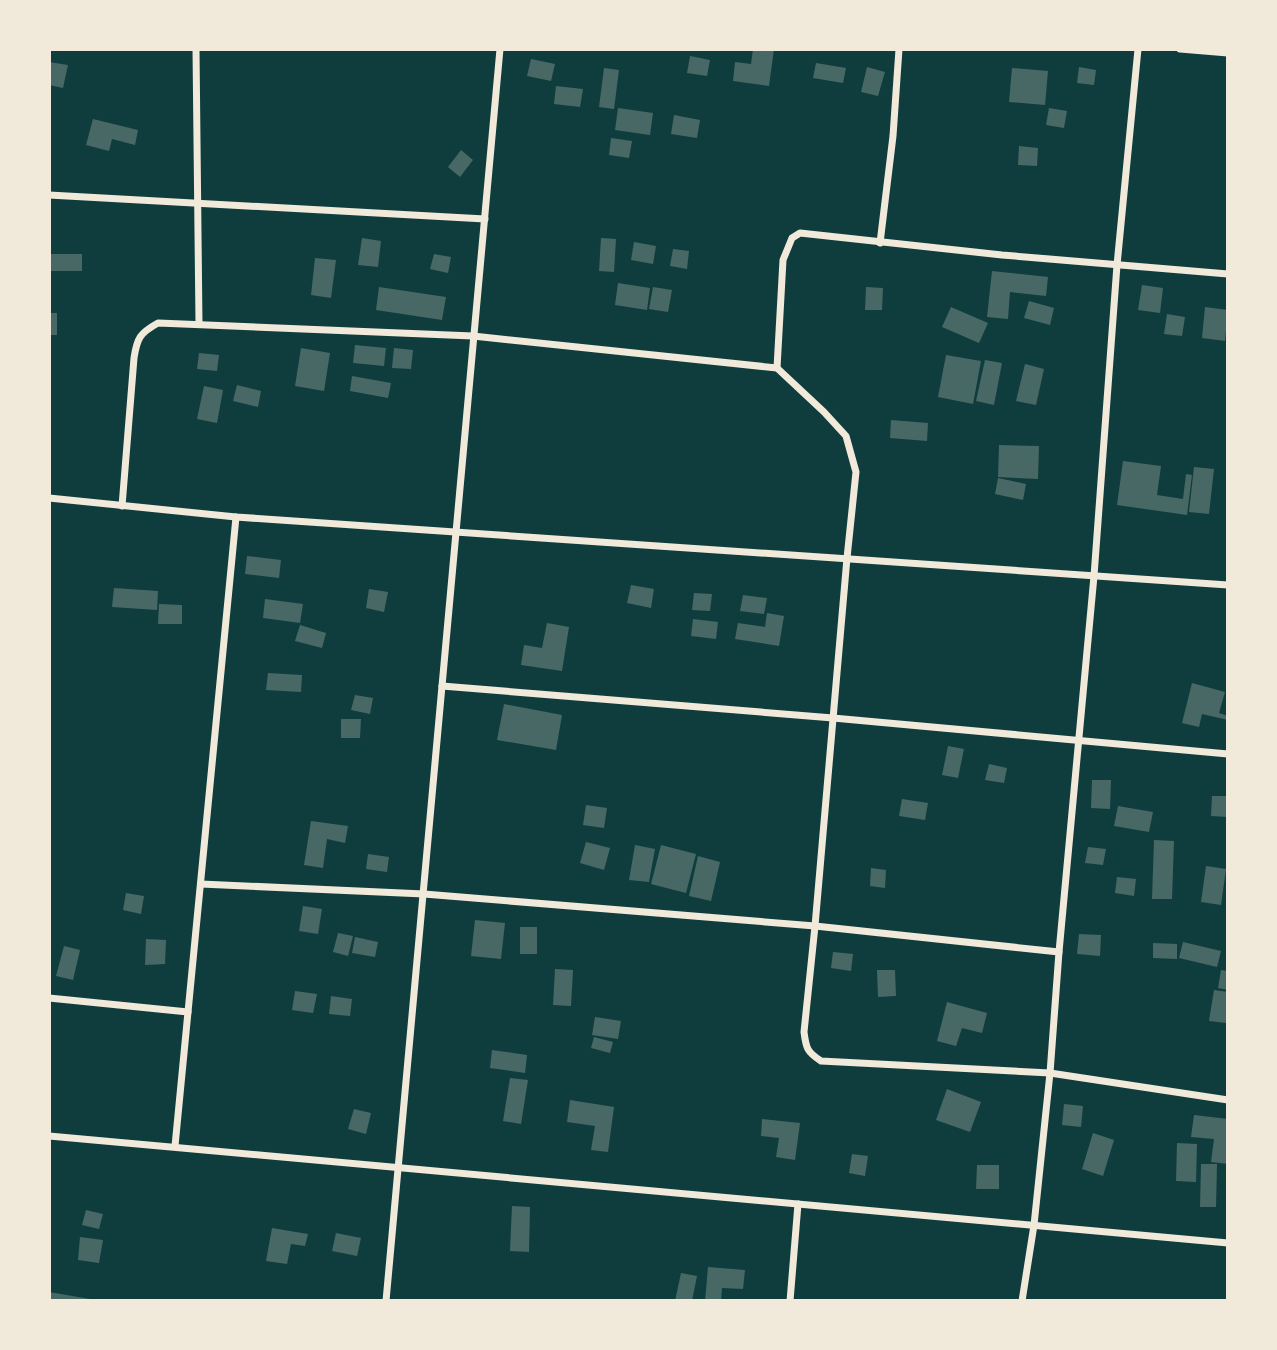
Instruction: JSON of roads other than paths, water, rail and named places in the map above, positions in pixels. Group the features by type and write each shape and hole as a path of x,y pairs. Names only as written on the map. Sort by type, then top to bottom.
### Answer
{"street":[{"path":"196,49 199,324"},
{"path":"386,1301 500,49"},
{"path":"880,243 899,49"},
{"path":"1021,1301 1034,1225 1050,1073 1094,576 1117,265 1138,49"},
{"path":"1180,49 1228,53"},
{"path":"49,195 485,219"},
{"path":"777,368 783,260 792,238 800,233 880,243 1228,274"},
{"path":"122,506 137,341 145,330 158,323 473,336 777,368 824,411 846,436 856,472 804,1032 809,1054 821,1061 1050,1073 1228,1100"},
{"path":"49,498 236,517 1228,585"},
{"path":"175,1146 236,517"},
{"path":"442,686 1228,754"},
{"path":"201,884 424,894 815,926 1059,952"},
{"path":"49,998 188,1012"},
{"path":"49,1136 1228,1242"},
{"path":"790,1301 798,1204"}]}
